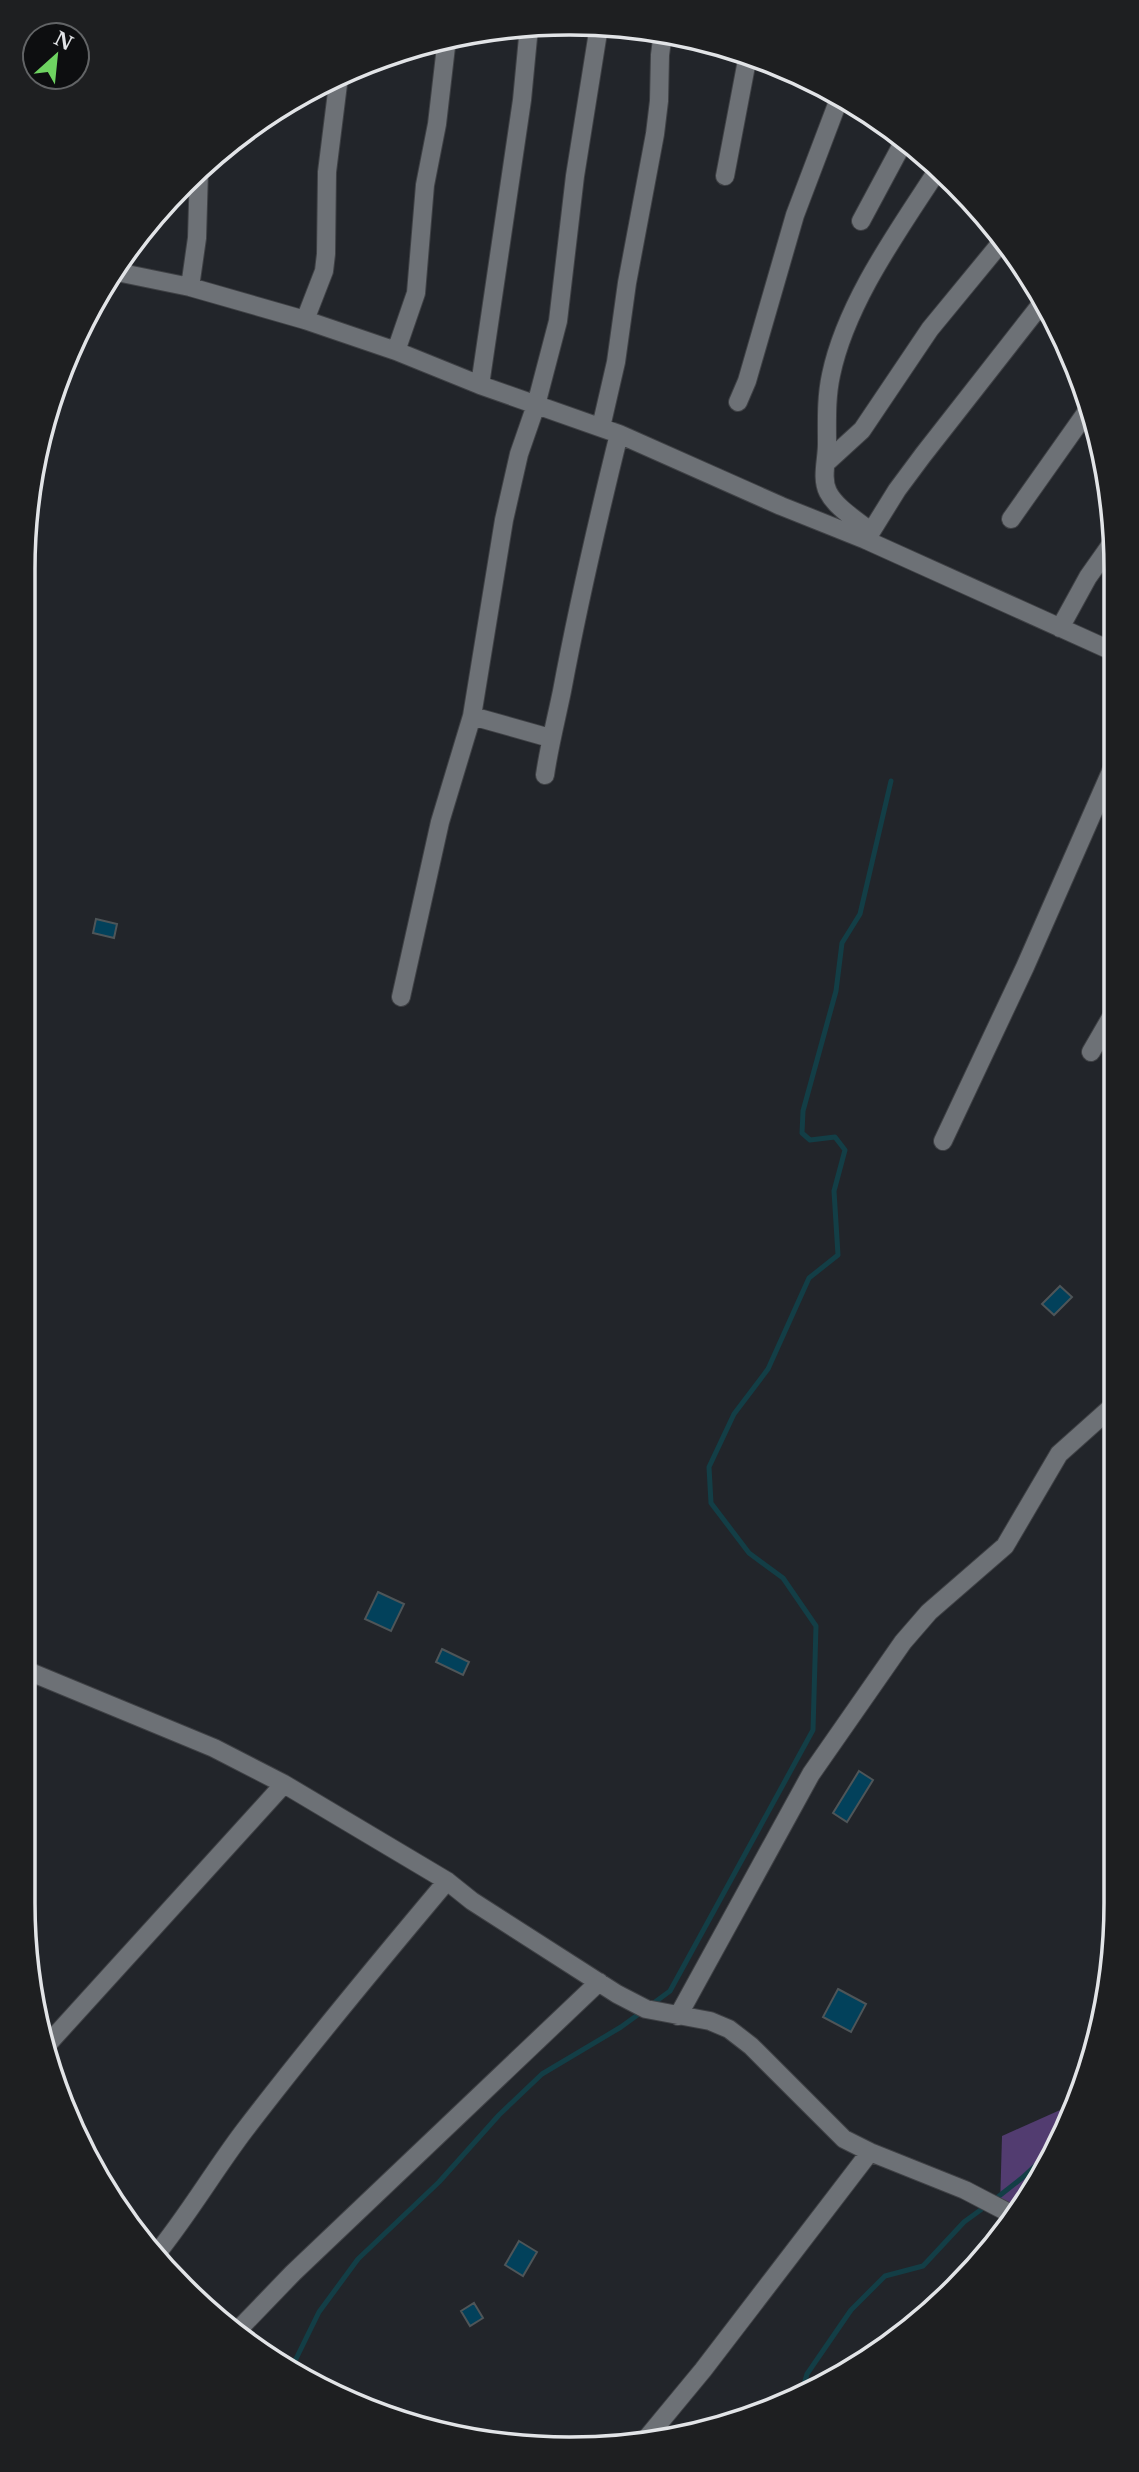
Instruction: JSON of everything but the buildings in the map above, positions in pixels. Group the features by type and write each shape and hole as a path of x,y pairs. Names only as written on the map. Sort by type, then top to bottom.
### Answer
{"street":[{"path":"401,997 440,822 472,716 505,520 519,454 536,405 558,321 575,176 597,36"},
{"path":"480,385 522,100 528,37"},
{"path":"601,427 616,362 627,283 655,134 662,43"},
{"path":"396,351 416,293 425,185 437,124 446,50"},
{"path":"724,176 746,65"},
{"path":"305,320 324,271 327,172 337,88"},
{"path":"738,402 747,381 796,215 836,107"},
{"path":"861,221 900,149"},
{"path":"869,536 828,494 824,480 827,462 826,410 831,375 842,335 867,286 932,178"},
{"path":"190,287 198,238 198,186"},
{"path":"827,462 862,430 930,329 997,248"},
{"path":"125,274 190,287 305,320 601,427 781,506 869,536 1104,647"},
{"path":"869,536 922,455 1036,310"},
{"path":"1011,519 1082,418"},
{"path":"545,775 550,738 591,548 619,434"},
{"path":"1060,628 1104,555"},
{"path":"472,716 550,738"},
{"path":"943,1141 1025,967 1104,787"},
{"path":"1091,1052 1104,1030"},
{"path":"678,2016 811,1774 903,1642 929,1612 1005,1546 1059,1454 1104,1414"},
{"path":"35,1674 215,1748 284,1784 447,1881 472,1901 617,1994 646,2009 710,2021 729,2029 751,2046 845,2139 870,2152 965,2190 1006,2211"},
{"path":"52,2039 284,1784"},
{"path":"162,2248 242,2133 447,1881"},
{"path":"242,2326 293,2273 599,1982"},
{"path":"653,2430 703,2370 870,2152"}],"shaded area":[{"path":"1062,2109 1032,2170 1006,2211 1000,2207 1002,2136"}],"waterway":[{"path":"651,2005 670,1991 813,1730 816,1626 783,1578 749,1553 711,1503 709,1467 734,1414 768,1369 809,1278 838,1255 834,1191 845,1150 835,1137 810,1140 802,1133 803,1111 836,991 842,943 860,914 891,781"},
{"path":"295,2361 319,2312 358,2259 439,2182 499,2115 542,2074 643,2011"},
{"path":"994,2200 1033,2167"},
{"path":"805,2383 807,2374 851,2310 885,2276 923,2266 964,2222 986,2206"}]}
